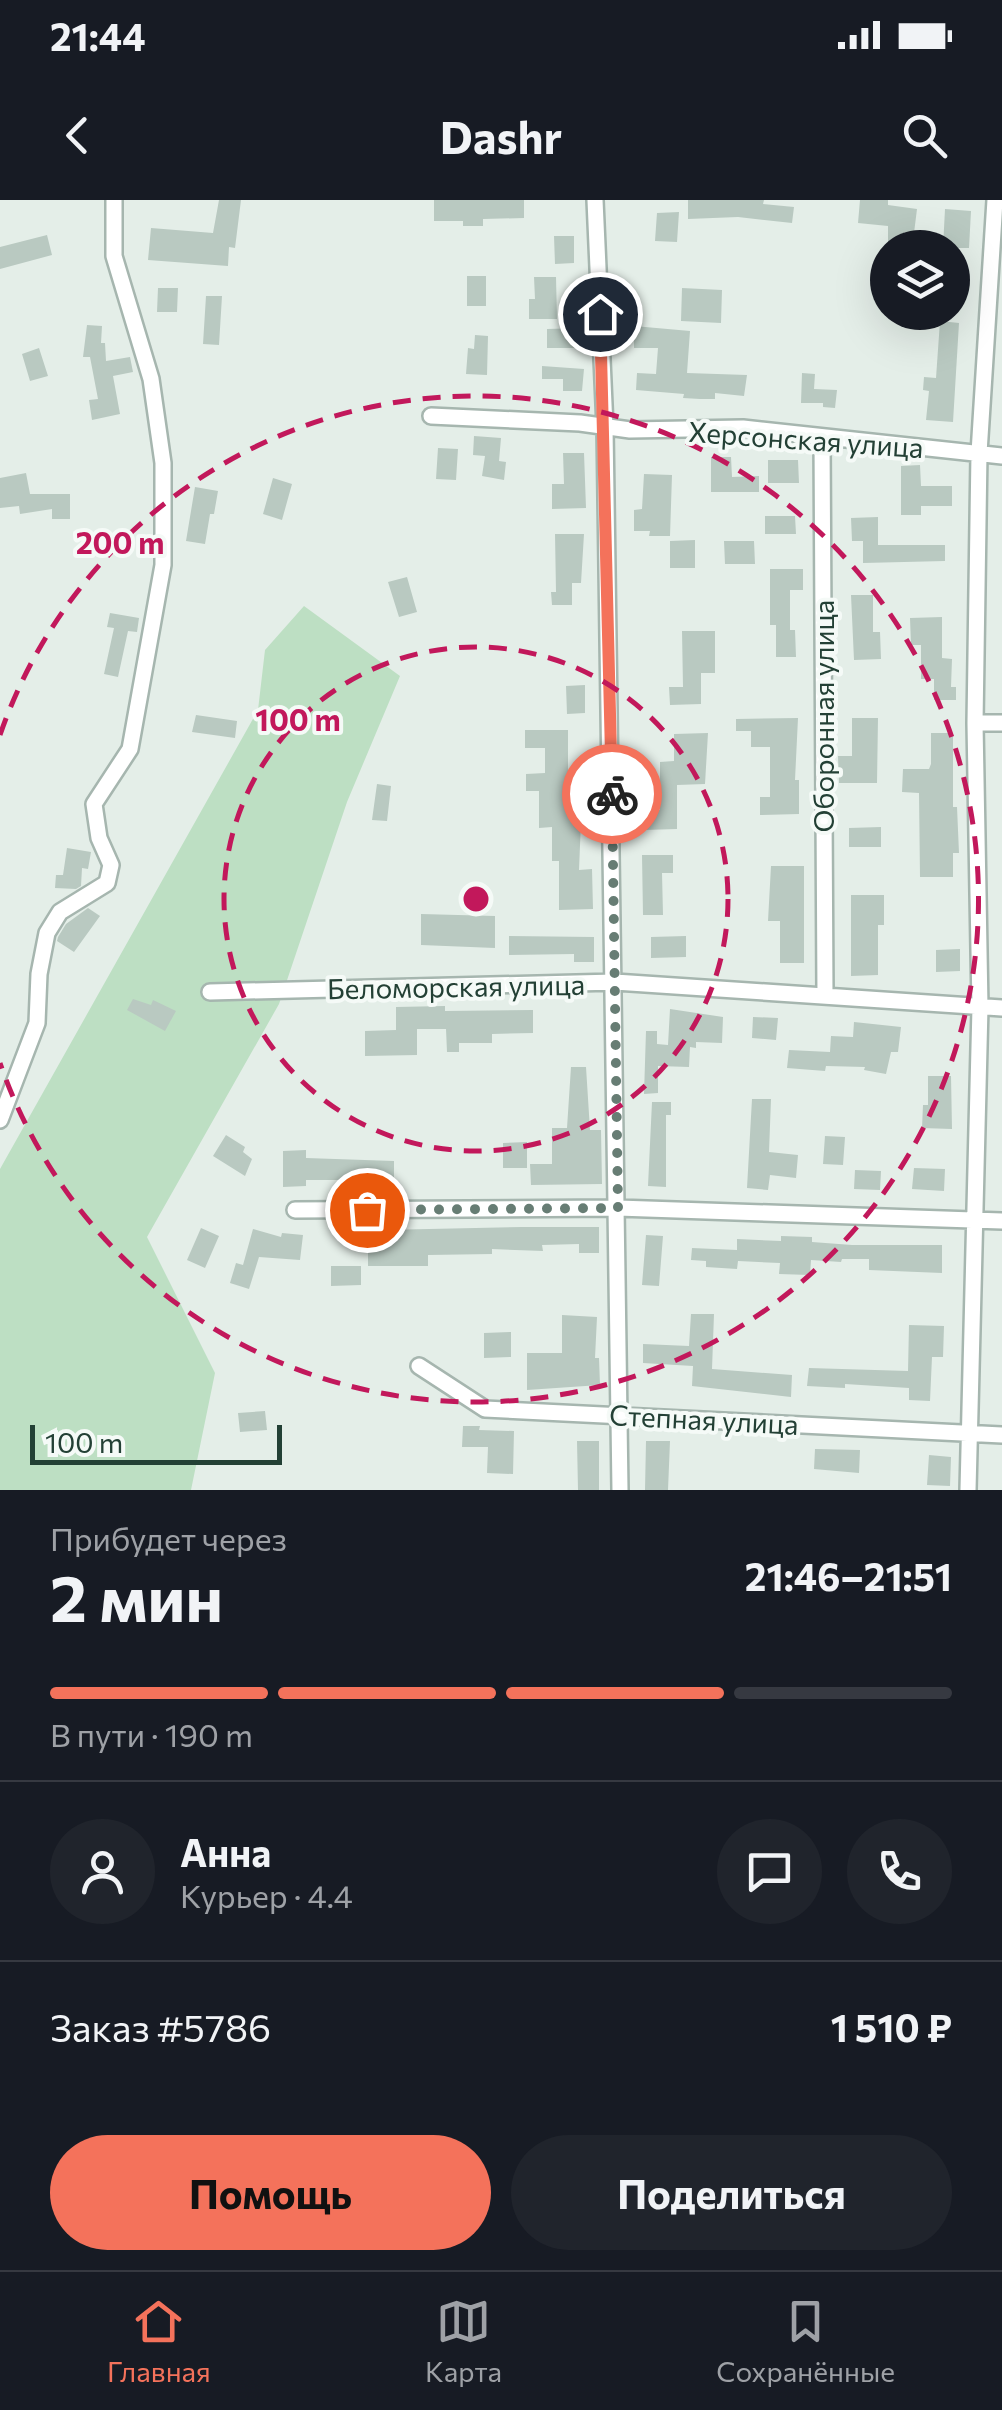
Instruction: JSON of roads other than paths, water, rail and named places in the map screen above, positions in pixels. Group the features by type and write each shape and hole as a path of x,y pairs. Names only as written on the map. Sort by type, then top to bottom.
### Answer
{"street":[{"path":"0,1120 37,1024 39,974 47,933 60,912 107,882 111,865 99,838 94,804 130,749 163,565 164,463 152,380 114,256 114,200"},
{"path":"595,200 605,427 620,1490"},
{"path":"968,1490 980,1007 975,722 978,453 995,200"},
{"name":"Херсонская улица","path":"430,416 580,423 630,430 743,428 1002,456"},
{"name":"Оборонная улица","path":"822,436 824,996"},
{"path":"975,722 1002,723"},
{"name":"Беломорская улица","path":"210,992 615,982 1002,1008"},
{"path":"295,1210 618,1208 1002,1221"},
{"name":"Степная улица","path":"418,1366 485,1409 1002,1435"}]}
